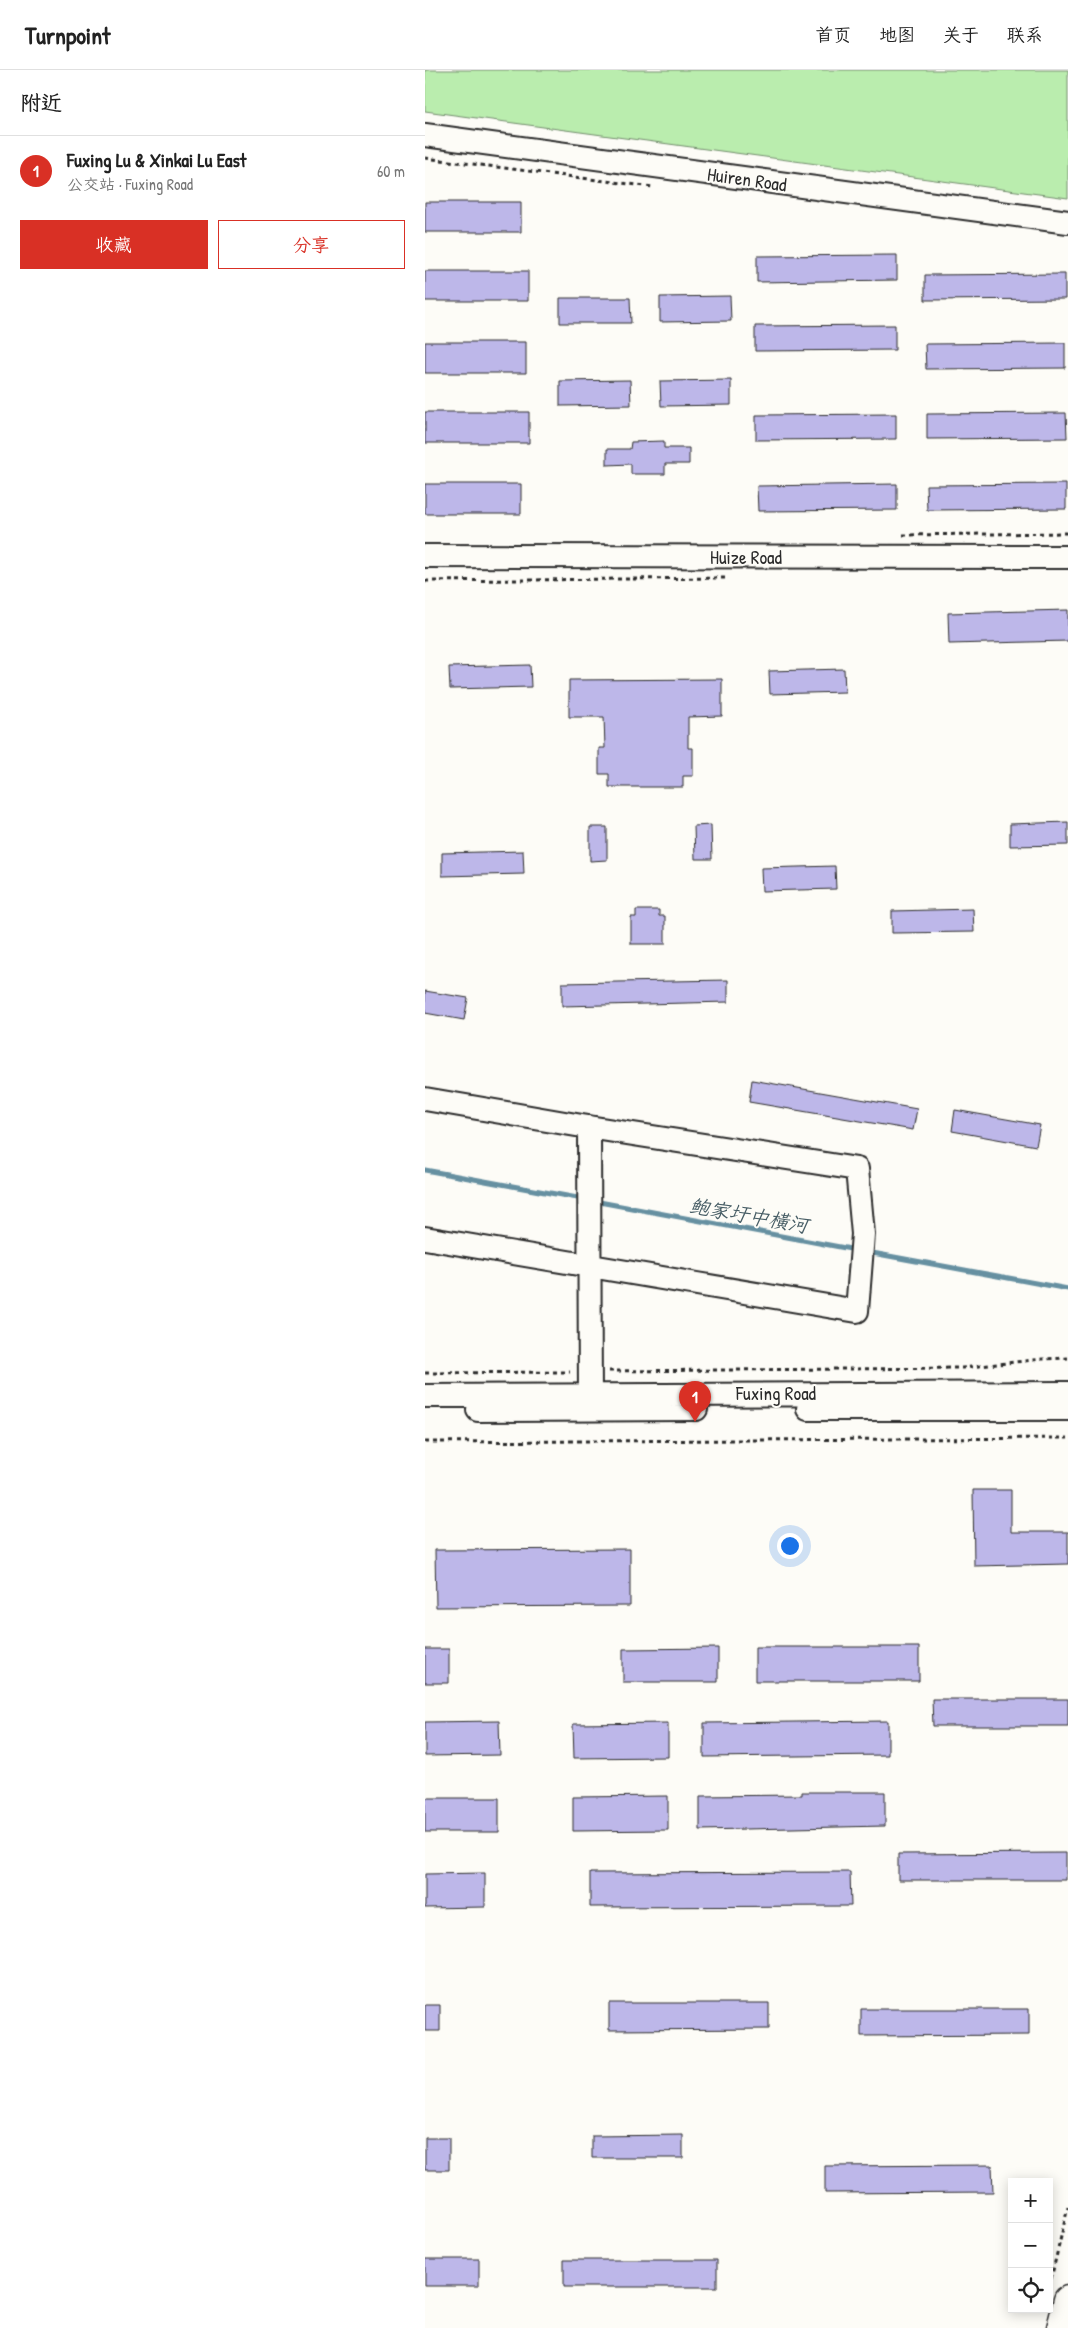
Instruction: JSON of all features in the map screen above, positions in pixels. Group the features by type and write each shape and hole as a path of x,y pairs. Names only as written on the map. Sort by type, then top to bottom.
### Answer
{"main road":[{"path":"1061,2328 1068,2300"}],"street":[{"name":"Huiren Road","path":"425,135 1068,222"},
{"name":"Huize Road","path":"425,556 1068,557"},
{"path":"425,1099 589,1128 857,1169 863,1234 857,1311 425,1238"},
{"path":"589,1128 590,1402"},
{"name":"Fuxing Road","path":"425,1410 590,1402 1068,1393"},
{"name":"Fuxing Road","path":"425,1396 695,1408 1068,1410"}],"path":[{"path":"425,581 592,581"},
{"path":"603,1371 962,1368 1068,1358"},
{"path":"425,1373 573,1372"},
{"path":"425,1442 1068,1438"},
{"path":"1053,2271 1068,2207"}],"green space":[{"path":"425,70 1068,70 1068,198 425,111"}],"building":[{"path":"425,202 521,202 521,232 425,232"},
{"path":"897,255 897,280 757,282 757,256"},
{"path":"425,271 528,271 528,301 425,301"},
{"path":"1065,274 1065,299 925,300 925,275"},
{"path":"730,296 731,321 660,322 660,297"},
{"path":"560,298 630,298 631,323 560,323"},
{"path":"895,325 895,350 755,351 755,326"},
{"path":"425,342 526,342 526,373 425,373"},
{"path":"1065,343 1065,368 926,369 925,344"},
{"path":"630,380 631,405 560,406 560,381"},
{"path":"731,380 731,405 661,406 660,381"},
{"path":"425,412 529,412 529,443 425,443"},
{"path":"1066,413 1067,438 927,439 927,414"},
{"path":"896,414 896,439 756,440 756,415"},
{"path":"664,441 664,448 689,448 689,464 665,464 665,474 631,474 631,464 607,465 607,449 630,449 631,442"},
{"path":"425,484 521,484 521,514 425,514"},
{"path":"897,484 897,510 758,511 757,486"},
{"path":"1066,484 1066,509 927,510 926,485"},
{"path":"1068,610 1068,641 949,644 948,613"},
{"path":"530,665 531,687 450,689 449,667"},
{"path":"844,669 845,692 770,694 769,671"},
{"path":"722,679 722,716 688,717 688,748 693,748 693,776 683,776 683,787 609,787 609,774 599,774 599,748 605,748 604,717 569,717 569,680"},
{"path":"1068,822 1068,845 1010,846 1010,824"},
{"path":"711,825 712,859 695,859 694,826"},
{"path":"590,827 607,827 607,860 590,861"},
{"path":"523,851 524,874 442,876 442,853"},
{"path":"835,866 836,889 762,891 761,868"},
{"path":"973,909 974,932 892,933 892,911"},
{"path":"636,910 659,910 659,916 665,916 665,944 631,944 631,917 636,917"},
{"path":"728,980 728,1002 562,1006 562,983"},
{"path":"425,991 468,998 464,1020 425,1013"},
{"path":"752,1080 917,1109 913,1130 749,1102"},
{"path":"955,1110 1040,1125 1036,1146 952,1131"},
{"path":"973,1490 1011,1490 1011,1532 1068,1532 1068,1564 974,1566"},
{"path":"630,1549 630,1606 436,1607 435,1550"},
{"path":"755,1647 919,1647 919,1681 755,1681"},
{"path":"718,1648 718,1682 623,1682 623,1649"},
{"path":"425,1649 449,1649 449,1683 425,1683"},
{"path":"932,1699 1068,1699 1068,1726 933,1726"},
{"path":"499,1721 500,1755 425,1756 425,1722"},
{"path":"888,1721 888,1755 704,1757 704,1723"},
{"path":"668,1723 668,1757 574,1758 573,1724"},
{"path":"802,1792 885,1792 885,1826 700,1830 700,1796 802,1795"},
{"path":"668,1796 668,1830 573,1831 573,1797"},
{"path":"425,1798 499,1798 499,1832 425,1832"},
{"path":"1066,1853 1066,1880 898,1880 898,1854"},
{"path":"850,1872 851,1906 590,1907 590,1873"},
{"path":"485,1873 485,1907 425,1908 425,1874"},
{"path":"609,2003 769,2003 769,2029 609,2030"},
{"path":"425,2005 440,2005 440,2031 425,2031"},
{"path":"861,2009 1029,2009 1029,2035 861,2036"},
{"path":"683,2135 683,2158 592,2158 592,2136"},
{"path":"425,2138 449,2138 449,2170 425,2170"},
{"path":"992,2165 993,2192 825,2193 825,2166"},
{"path":"425,2259 479,2259 479,2286 425,2286"},
{"path":"564,2260 717,2260 717,2287 564,2287"}],"waterway":[{"name":"鲍家圩中横河","path":"425,1170 583,1199"},
{"name":"鲍家圩中横河","path":"594,1201 856,1250"},
{"name":"鲍家圩中横河","path":"867,1252 1068,1289"}],"place":[{"name":"Fuxing Lu & Xinkai Lu East","path":"695,1422"}]}
